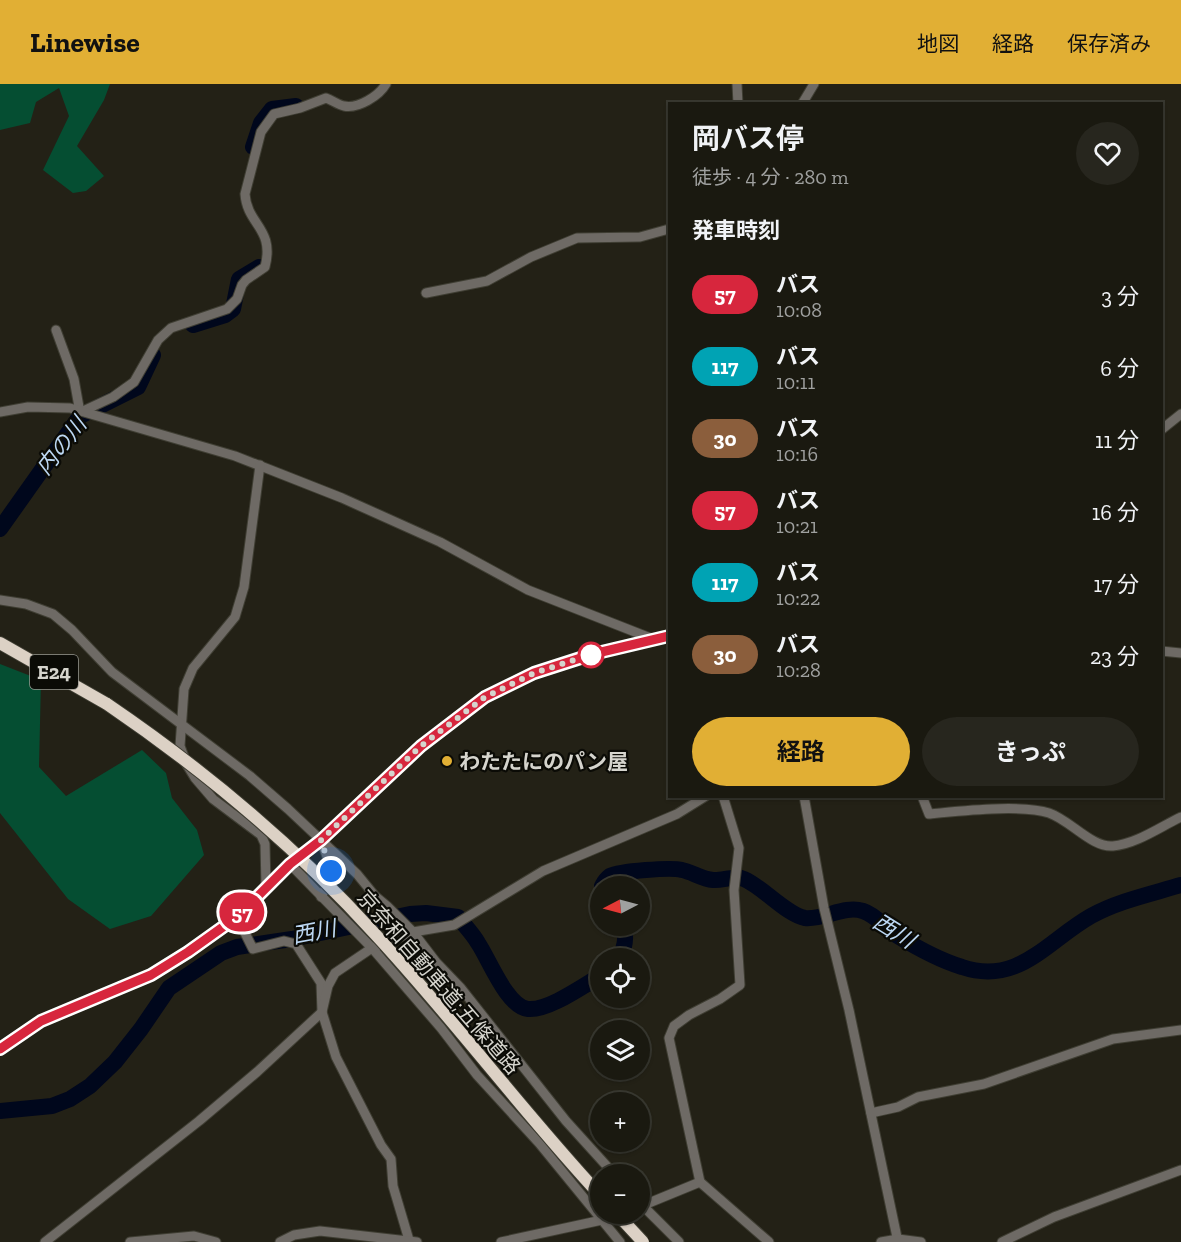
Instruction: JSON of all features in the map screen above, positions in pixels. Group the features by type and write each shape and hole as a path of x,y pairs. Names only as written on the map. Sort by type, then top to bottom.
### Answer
{"highway":[{"name":"京奈和自動車道;五條道路","path":"0,643 107,704 208,778 330,887 419,982 505,1087 590,1184"},
{"path":"628,1224 643,1242"}],"street":[{"path":"80,411 113,397 134,382 158,339 171,328 226,309 235,301 246,280 265,267 269,254 266,238 246,202 246,189 261,132 274,114 300,108 326,98 342,106 352,107 373,96 386,84"},
{"path":"737,84 738,102"},
{"path":"803,102 814,84"},
{"path":"426,293 487,281 531,257 576,238 640,237 668,228"},
{"path":"56,330 74,379 80,411"},
{"path":"0,412 28,407 70,408 260,465 342,498 440,542 528,590 653,639"},
{"path":"1163,428 1181,414"},
{"path":"260,465 240,606 235,617 193,668 184,689 180,746 195,778 213,799 261,835 265,844 267,886"},
{"path":"0,600 26,604 53,614 72,630 112,672 250,776 321,840 413,932 436,962 460,987 566,1121 605,1164"},
{"path":"0,1049 41,1021 151,975 237,917 290,864 321,840 421,746 485,697 534,673 593,654 653,639 667,638"},
{"path":"1163,651 1181,653"},
{"path":"45,1242 199,1121 322,1012 328,986 334,973 372,948 413,932 454,925 543,871 677,814 703,798"},
{"path":"724,798 739,849 734,890 740,985 720,999 688,1015 674,1026 669,1038 700,1182 769,1242"},
{"path":"804,798 824,908 898,1240"},
{"path":"923,798 929,814 1028,810 1048,813 1068,822 1098,844 1112,846 1126,843 1181,817"},
{"path":"321,840 331,871 331,878 321,897"},
{"path":"290,864 372,948 441,1028 477,1075 539,1143 590,1205"},
{"path":"237,917 253,949 284,941 296,945 321,983 322,1012 336,1057 381,1145 391,1159 393,1186 413,1241 320,1231 294,1235 280,1242"},
{"path":"871,1113 898,1107 918,1097 984,1084 1113,1039 1181,1030"},
{"path":"1002,1242 1054,1216 1181,1170"},
{"path":"650,1201 700,1182"},
{"path":"650,1214 679,1242"},
{"path":"501,1242 590,1223"},
{"path":"605,1224 621,1242"},
{"path":"130,1242 194,1236 216,1242"},
{"path":"881,1242 898,1240 921,1242"}],"green space":[{"path":"0,84 110,84 104,100 77,146 104,176 86,191 73,193 43,170 69,116 59,88 36,102 30,123 0,130"},
{"path":"0,664 41,680 39,767 66,796 142,750 166,773 172,798 197,830 204,855 151,916 110,929 68,899 0,813"}],"waterway":[{"name":"内の川","path":"253,147 261,123 272,109 296,106"},
{"name":"内の川","path":"193,325 225,315 233,309 239,279 259,267"},
{"name":"内の川","path":"0,529 80,416 138,387 153,355"},
{"name":"西川","path":"610,876 634,871 676,869 713,880 744,879 798,916 812,918 841,911 863,911 872,915 896,935 928,953 962,967 982,971 1000,971 1016,966 1101,911 1135,898 1181,885"},
{"name":"西川","path":"0,1111 52,1106 70,1099 90,1086 115,1062 169,988 221,953 237,947 292,939 410,914 426,913 458,917 476,940 499,981 520,1006 528,1009 545,1006 590,982"},
{"name":"西川","path":"624,948 625,936"}],"bus line":[{"name":"57","path":"0,1049 41,1021 151,975 237,917 290,864 321,840 421,746 485,697 534,673 593,654 668,636"}],"place":[{"name":"わたたにのパン屋","path":"447,761"}],"route":[{"path":"331,871 321,840 421,746 485,697 534,673 593,654 591,655"}]}
